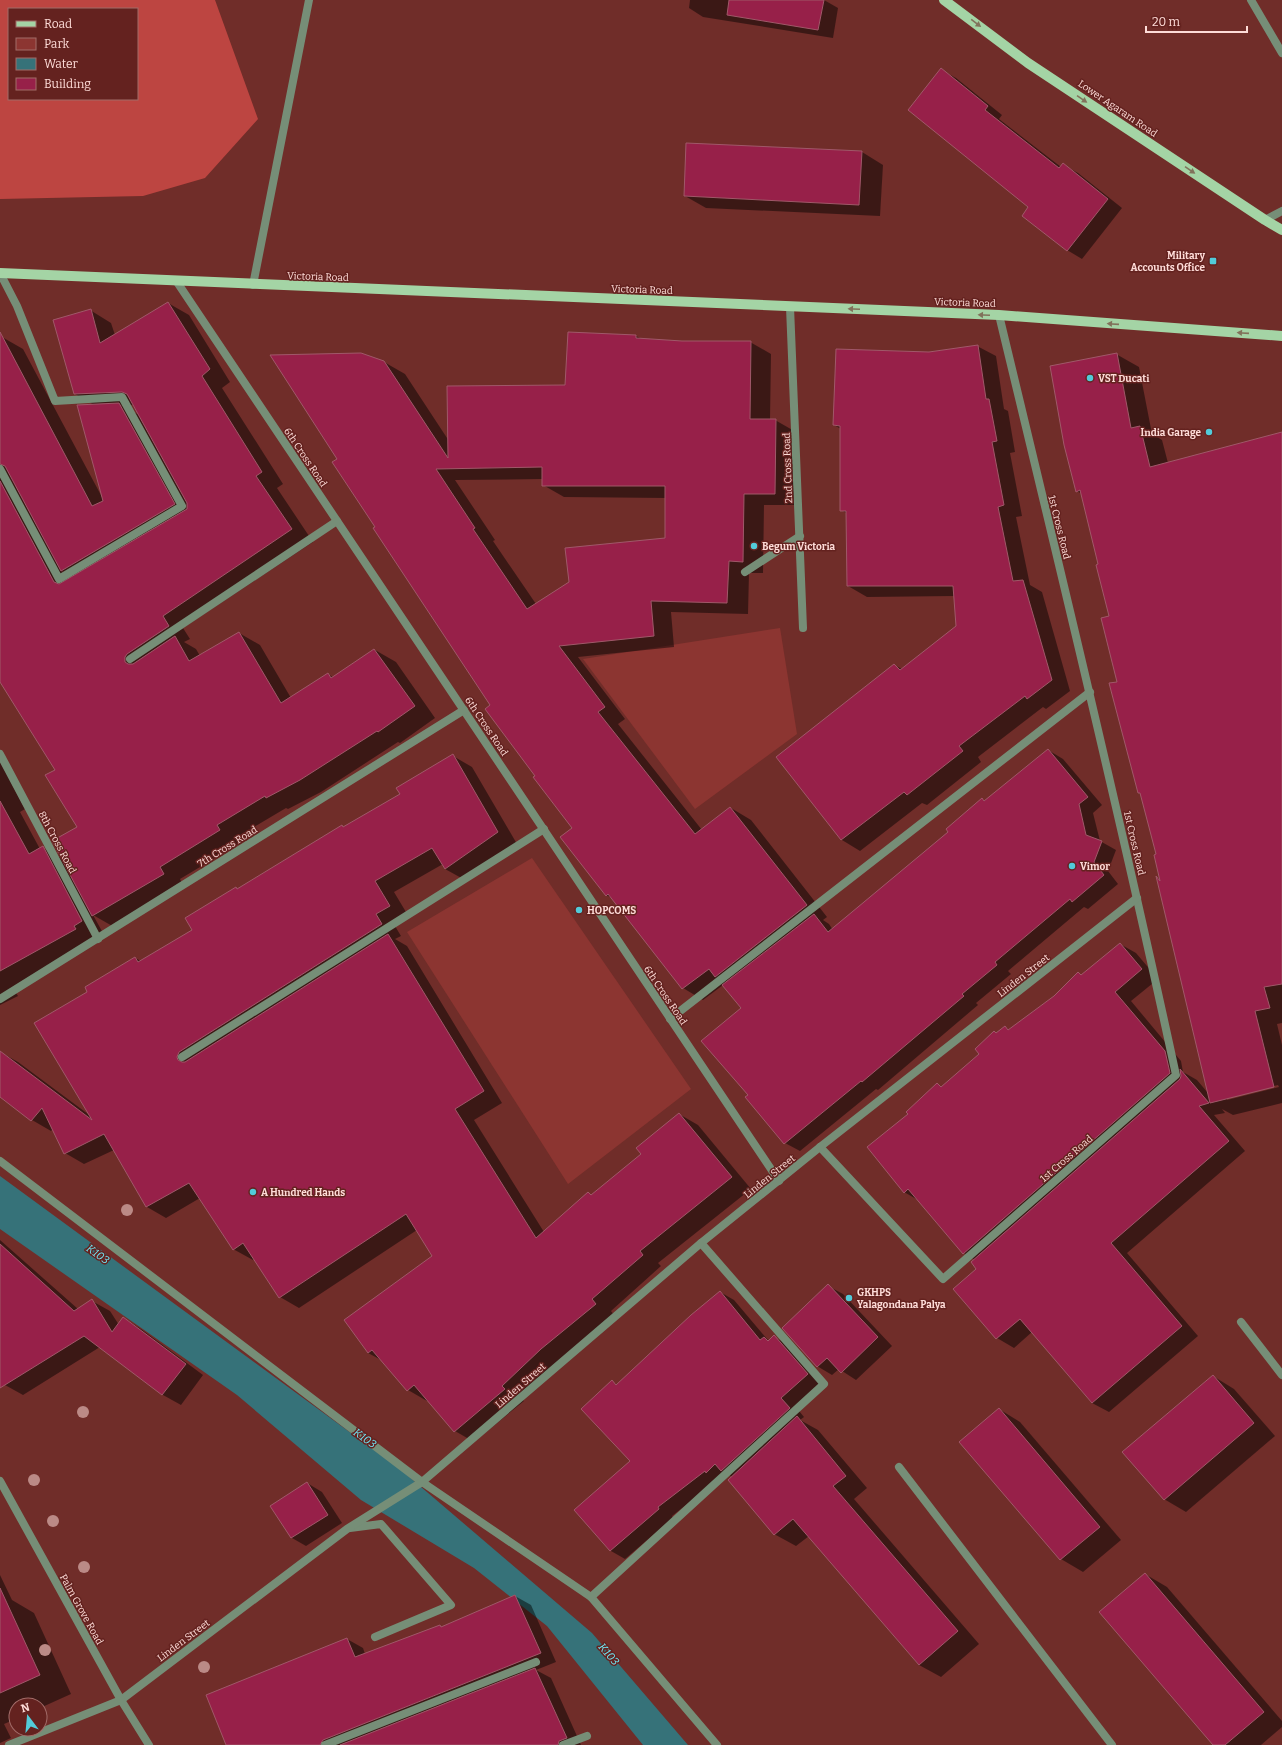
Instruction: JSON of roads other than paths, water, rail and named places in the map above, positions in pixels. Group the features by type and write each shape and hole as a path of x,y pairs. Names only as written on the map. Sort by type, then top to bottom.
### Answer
{"main road":[{"name":"Lower Agaram Road","path":"944,0 1028,63 1264,220 1282,230"},
{"name":"Victoria Road","path":"0,273 177,282 999,315 1282,336"}],"street":[{"path":"252,285 309,0"},
{"path":"1251,0 1282,53"},
{"path":"1264,220 1282,211"},
{"path":"0,273 17,306 55,401 122,397 182,506 59,579 0,469"},
{"name":"6th Cross Road","path":"177,282 779,1182"},
{"name":"2nd Cross Road","path":"790,307 803,628"},
{"name":"1st Cross Road","path":"820,1147 943,1279 1176,1075 1090,692 999,315"},
{"path":"130,659 337,521"},
{"path":"745,572 800,536"},
{"path":"670,1019 1090,692"},
{"name":"7th Cross Road","path":"0,999 464,710"},
{"name":"8th Cross Road","path":"0,754 98,939"},
{"path":"182,1056 544,829"},
{"name":"Linden Street","path":"9,1745 122,1700 350,1527 422,1482 701,1243 779,1182 820,1147 1137,898"},
{"path":"0,1161 422,1482 591,1598 717,1745"},
{"path":"591,1598 824,1384 701,1243"},
{"path":"1241,1322 1282,1375"},
{"path":"899,1467 1112,1745"},
{"name":"Palm Grove Road","path":"0,1481 122,1700 149,1745"},
{"path":"350,1527 381,1524 451,1605 375,1637"},
{"path":"325,1745 536,1662"},
{"path":"563,1745 586,1736"}],"water":[{"name":"K103","path":"0,1176 400,1469 592,1633 688,1745 643,1745 547,1626 474,1568 361,1500 237,1395 0,1229"}],"place":[{"name":"Military Accounts Office","path":"1213,261"},
{"name":"VST Ducati","path":"1090,378"},
{"name":"India Garage","path":"1209,432"},
{"name":"Begum Victoria","path":"754,546"},
{"name":"Vimor","path":"1072,866"},
{"name":"HOPCOMS","path":"579,910"},
{"name":"A Hundred Hands","path":"253,1192"},
{"name":"GKHPS Yalagondana Palya","path":"849,1298"}]}
